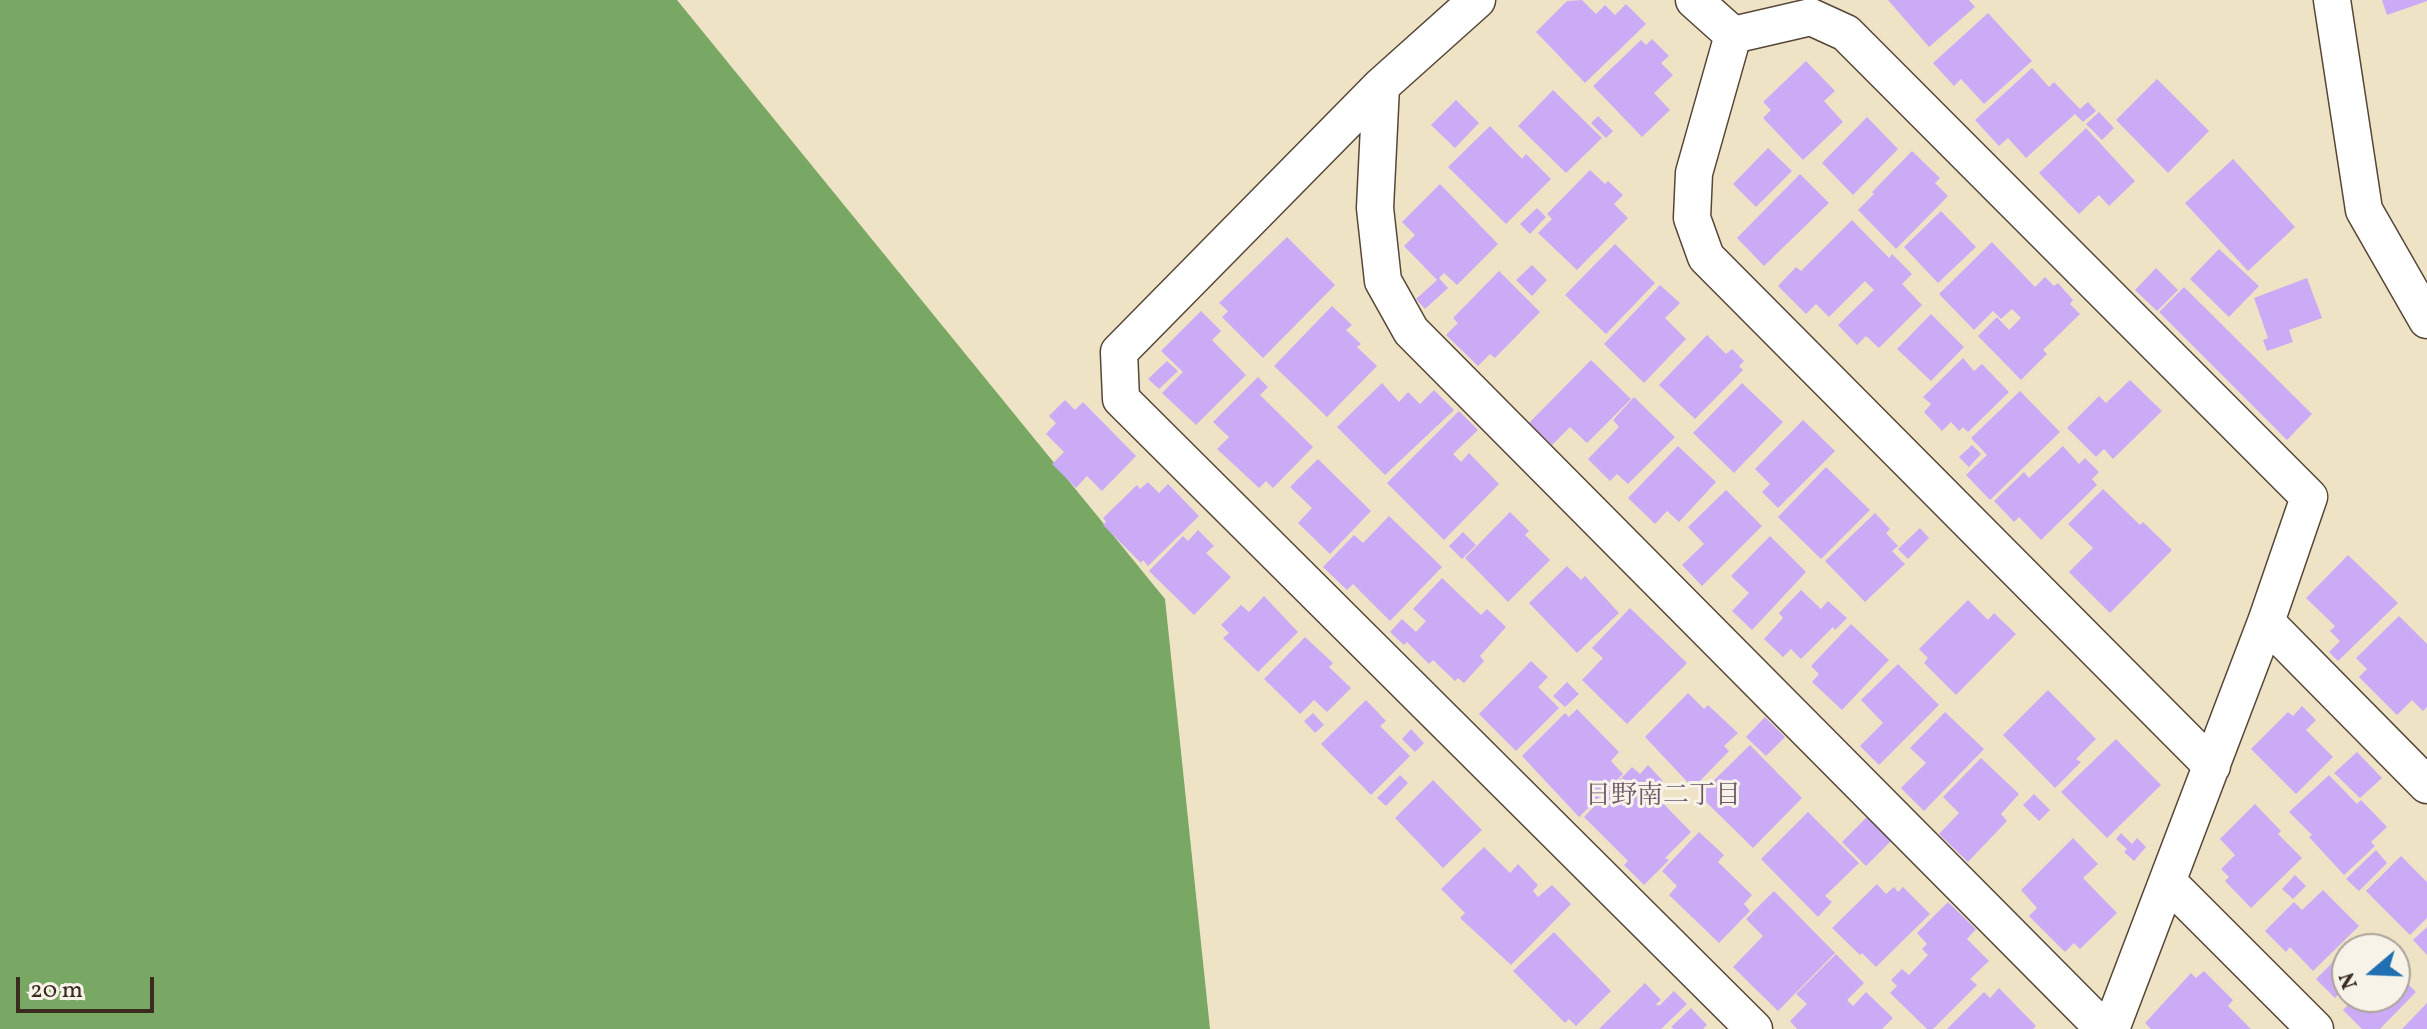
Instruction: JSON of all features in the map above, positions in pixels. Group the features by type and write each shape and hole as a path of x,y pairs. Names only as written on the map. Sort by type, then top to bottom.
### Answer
{"street":[{"path":"1477,0 1381,86 1119,352 1121,399 1754,1029"},
{"path":"1694,0 1733,35"},
{"path":"2332,0 2364,210 2427,320"},
{"path":"1733,35 1811,17 1846,33 2309,497 2266,622 2111,1029"},
{"path":"1733,35 1694,173 1692,218 1706,257 2212,766"},
{"path":"1381,86 1375,208 1383,281 1411,331 2104,1029"},
{"path":"2266,622 2427,785"},
{"path":"2168,882 2315,1029"}],"green space":[{"path":"0,0 677,0 1165,599 1210,1029 0,1029"}],"building":[{"path":"1582,0 1596,14 1605,5 1615,15 1626,4 1646,24 1585,83 1536,32 1567,1"},
{"path":"1888,0 1969,0 1975,7 1929,47"},
{"path":"2382,0 2427,0 2427,1 2387,15"},
{"path":"1988,13 2032,61 1984,104 1961,79 1954,86 1933,63"},
{"path":"1652,39 1669,56 1661,63 1673,75 1654,93 1670,110 1642,137 1593,86 1641,40 1646,45"},
{"path":"1806,61 1835,91 1824,101 1843,122 1803,160 1763,118 1771,110 1763,102"},
{"path":"2032,68 2049,87 2054,82 2080,109 2088,102 2096,111 2083,122 2075,114 2026,158 2008,138 1999,146 1975,120"},
{"path":"2157,79 2209,131 2168,173 2116,120"},
{"path":"1553,90 1602,138 1566,173 1518,126"},
{"path":"1456,100 1479,123 1455,148 1431,125"},
{"path":"2099,112 2114,128 2102,140 2086,124"},
{"path":"1598,116 1613,131 1606,138 1591,123"},
{"path":"1867,117 1898,149 1853,195 1822,163"},
{"path":"1490,126 1522,159 1526,154 1551,179 1506,224 1448,167"},
{"path":"2086,128 2135,181 2109,206 2099,195 2079,214 2039,173"},
{"path":"1768,148 1792,171 1756,207 1733,184"},
{"path":"1912,151 1940,178 1935,183 1948,196 1896,249 1858,210"},
{"path":"2233,159 2295,227 2248,271 2185,203"},
{"path":"1590,170 1623,195 1614,204 1628,218 1577,270 1538,233 1552,219 1547,214"},
{"path":"1800,174 1829,203 1764,266 1737,238"},
{"path":"1440,184 1498,244 1457,285 1444,273 1439,278 1448,288 1425,309 1416,299 1437,280 1404,246 1415,235 1402,222"},
{"path":"1537,208 1546,217 1530,234 1520,224"},
{"path":"1941,211 1976,247 1938,283 1904,247"},
{"path":"1852,220 1889,258 1892,254 1912,274 1902,284 1922,305 1879,348 1866,336 1857,345 1838,325 1874,290 1865,281 1829,317 1816,304 1806,314 1778,286 1796,267 1801,271"},
{"path":"1287,237 1335,285 1263,358 1222,317 1228,311 1219,303"},
{"path":"1992,242 2035,287 2045,277 2054,286 2058,283 2080,314 2043,350 2047,354 2021,380 1978,336 1997,317 2009,330 2021,318 2012,309 2001,319 1993,311 1974,330 1939,294"},
{"path":"1615,244 1655,283 1606,334 1565,295"},
{"path":"2219,249 2259,286 2229,317 2190,279"},
{"path":"1532,265 1547,280 1532,296 1516,280"},
{"path":"2156,268 2178,290 2157,311 2135,290"},
{"path":"1499,271 1540,312 1495,358 1490,354 1478,366 1446,335 1458,323 1453,318"},
{"path":"2307,278 2322,318 2289,330 2293,342 2267,351 2263,340 2268,338 2254,298"},
{"path":"1660,285 1680,303 1665,318 1686,339 1644,383 1604,344"},
{"path":"2184,287 2312,414 2287,440 2159,312"},
{"path":"1332,306 1352,325 1346,330 1361,344 1357,347 1377,366 1327,417 1274,366"},
{"path":"1201,311 1221,331 1212,340 1246,375 1196,425 1162,393 1183,372 1161,351"},
{"path":"1931,314 1964,347 1931,381 1897,349"},
{"path":"1707,335 1726,354 1732,349 1744,361 1739,366 1743,370 1695,419 1659,385"},
{"path":"1963,358 1974,371 1982,364 2009,392 1968,432 1963,427 1959,431 1951,422 1942,431 1924,412 1931,404 1923,397"},
{"path":"1591,360 1631,399 1587,443 1570,427 1552,445 1529,423"},
{"path":"1167,361 1178,371 1159,389 1148,379"},
{"path":"1258,377 1268,387 1260,395 1313,447 1273,488 1266,481 1259,488 1217,449 1229,437 1213,422"},
{"path":"2130,380 2162,411 2113,459 2104,449 2096,457 2067,428 2099,396 2106,403"},
{"path":"1382,383 1399,402 1408,392 1420,404 1434,390 1454,410 1385,475 1337,427"},
{"path":"1742,383 1783,422 1734,473 1693,433"},
{"path":"2020,391 2060,432 1990,500 1966,475 1987,455 1971,438"},
{"path":"1634,397 1675,437 1628,484 1617,474 1610,481 1588,459 1619,427 1613,420"},
{"path":"1065,400 1075,410 1083,402 1136,456 1102,491 1087,476 1076,488 1052,464 1064,452 1046,434 1056,423 1049,416"},
{"path":"1459,411 1478,430 1453,454 1461,462 1469,453 1499,484 1444,540 1387,483"},
{"path":"1803,420 1835,451 1778,508 1762,492 1770,484 1755,469"},
{"path":"1972,445 1981,454 1969,467 1959,457"},
{"path":"1678,446 1716,482 1679,522 1667,511 1655,524 1628,498"},
{"path":"2063,446 2079,464 2085,458 2099,472 2092,479 2097,485 2041,540 2019,517 2014,522 1994,501 2024,472 2029,478"},
{"path":"1318,459 1371,511 1330,554 1298,523 1312,508 1290,487"},
{"path":"1826,467 1870,510 1821,559 1778,517"},
{"path":"1148,482 1159,493 1168,484 1199,516 1148,566 1143,560 1141,563 1103,525 1106,522 1103,518 1137,485 1140,489"},
{"path":"2103,489 2140,525 2143,522 2172,550 2110,613 2069,572 2093,548 2068,524"},
{"path":"1726,490 1762,526 1702,586 1682,565 1704,544 1688,527"},
{"path":"1510,512 1529,531 1525,535 1550,560 1508,602 1465,558"},
{"path":"1875,513 1890,529 1886,533 1898,546 1892,551 1905,564 1865,602 1825,561"},
{"path":"1389,516 1442,567 1390,621 1353,584 1347,590 1323,567 1354,535 1363,543"},
{"path":"1920,528 1929,538 1908,559 1898,549"},
{"path":"1198,530 1214,546 1206,553 1231,577 1194,615 1149,571 1183,536 1188,541"},
{"path":"1463,532 1476,545 1462,559 1449,546"},
{"path":"1770,536 1806,572 1752,630 1732,611 1749,593 1731,576"},
{"path":"2348,555 2398,603 2338,661 2329,652 2340,641 2330,631 2335,626 2306,598"},
{"path":"1567,566 1581,580 1585,576 1619,613 1577,653 1529,603"},
{"path":"1442,578 1481,615 1487,609 1506,627 1480,656 1484,661 1464,683 1458,678 1455,681 1433,660 1429,664 1407,642 1404,645 1390,632 1402,619 1416,632 1426,621 1413,609"},
{"path":"1801,590 1821,609 1828,601 1847,618 1835,630 1833,627 1801,659 1791,649 1783,657 1764,639 1783,618 1779,613"},
{"path":"1264,596 1298,632 1258,672 1223,638 1229,633 1221,625 1241,605 1249,612"},
{"path":"1968,600 1988,620 1994,613 2016,634 1956,695 1924,663 1928,658 1919,649"},
{"path":"1630,608 1687,663 1627,724 1582,680 1603,658 1592,648"},
{"path":"2399,616 2427,644 2427,707 2423,711 2412,700 2397,715 2359,677 2367,669 2356,658"},
{"path":"1851,624 1889,660 1842,710 1812,682 1819,674 1811,666"},
{"path":"1305,637 1333,663 1329,667 1351,688 1327,712 1314,700 1300,714 1264,679"},
{"path":"1531,661 1548,677 1538,687 1559,708 1516,751 1479,714"},
{"path":"1898,664 1939,705 1879,765 1860,746 1883,723 1861,700"},
{"path":"1567,682 1579,694 1565,707 1553,696"},
{"path":"2048,690 2096,739 2076,759 2081,762 2055,788 2003,735"},
{"path":"1688,693 1704,709 1708,705 1738,733 1724,746 1729,751 1693,788 1645,737"},
{"path":"1366,700 1386,721 1380,726 1410,756 1371,795 1321,744"},
{"path":"2302,706 2316,720 2306,730 2333,757 2296,794 2251,749 2288,712 2293,716"},
{"path":"1577,709 1619,752 1611,761 1623,774 1579,817 1522,756 1565,713 1569,717"},
{"path":"1945,712 1984,749 1924,811 1901,788 1926,763 1910,748"},
{"path":"1313,713 1324,725 1315,733 1304,721"},
{"path":"1765,717 1785,737 1766,756 1746,737"},
{"path":"1411,729 1424,743 1415,752 1402,739"},
{"path":"2116,739 2161,785 2107,838 2061,792"},
{"path":"1750,745 1802,798 1753,848 1699,795"},
{"path":"2357,752 2382,778 2360,798 2334,773"},
{"path":"1981,758 2019,794 2001,814 2007,821 1968,862 1939,834 1959,813 1943,797"},
{"path":"1648,765 1663,781 1652,792 1691,832 1644,885 1624,865 1628,861 1584,817 1632,767 1640,774"},
{"path":"1400,775 1408,783 1386,806 1377,798"},
{"path":"2329,775 2357,804 2361,800 2387,827 2371,842 2375,846 2344,875 2289,812"},
{"path":"1433,780 1482,830 1443,868 1395,818"},
{"path":"2034,794 2050,810 2039,821 2023,805"},
{"path":"2255,804 2302,858 2251,908 2225,881 2229,877 2221,869 2235,855 2220,839"},
{"path":"1808,812 1859,863 1825,896 1832,902 1818,917 1761,859"},
{"path":"1868,816 1892,840 1866,866 1842,842"},
{"path":"1699,832 1724,855 1718,862 1752,895 1744,904 1750,911 1719,943 1669,895 1677,886 1662,871"},
{"path":"2121,833 2132,844 2137,838 2146,847 2134,861 2116,839"},
{"path":"2073,838 2098,864 2083,878 2117,913 2080,949 2074,943 2065,952 2029,916 2037,908 2021,890"},
{"path":"1484,847 1510,873 1518,864 1538,885 1533,891 1538,897 1552,885 1571,904 1511,965 1460,918 1465,913 1441,889"},
{"path":"2376,850 2387,863 2359,891 2346,879"},
{"path":"2401,856 2427,882 2427,918 2411,934 2408,933 2366,891"},
{"path":"2295,875 2306,886 2293,899 2282,889"},
{"path":"1877,884 1886,894 1894,887 1898,892 1903,887 1930,914 1876,967 1832,928"},
{"path":"2323,890 2359,926 2352,933 2331,933 2331,953 2313,971 2290,947 2286,952 2265,931 2294,902 2302,910"},
{"path":"1774,891 1835,953 1778,1011 1733,967 1763,936 1746,919"},
{"path":"1948,902 1976,929 1967,939 1989,961 1970,979 1977,985 1933,1029 1927,1029 1890,993 1897,986 1891,980 1902,969 1909,975 1928,955 1922,949 1927,944 1917,933"},
{"path":"2427,927 2427,955 2413,940"},
{"path":"1554,932 1611,991 1576,1026 1569,1019 1565,1023 1513,971"},
{"path":"1836,954 1864,983 1847,1000 1853,1006 1866,992 1893,1018 1882,1029 1797,1029 1790,1021 1807,1004 1796,994"},
{"path":"2331,964 2331,994 2316,979"},
{"path":"2204,971 2233,1000 2228,1006 2251,1029 2151,1029 2145,1023 2191,973 2196,978"},
{"path":"1645,983 1661,1000 1656,1004 1659,1006 1674,991 1687,1004 1661,1029 1599,1029"},
{"path":"1999,988 2036,1026 2033,1029 1947,1029 1984,992 1990,998"},
{"path":"2427,1003 2427,1029 2402,1029"},
{"path":"1691,1008 1707,1025 1703,1029 1671,1027"},
{"path":"2346,1013 2396,1013 2380,1029 2362,1029"}],"district":[{"name":"日野南二丁目","path":"1663,798"}]}
